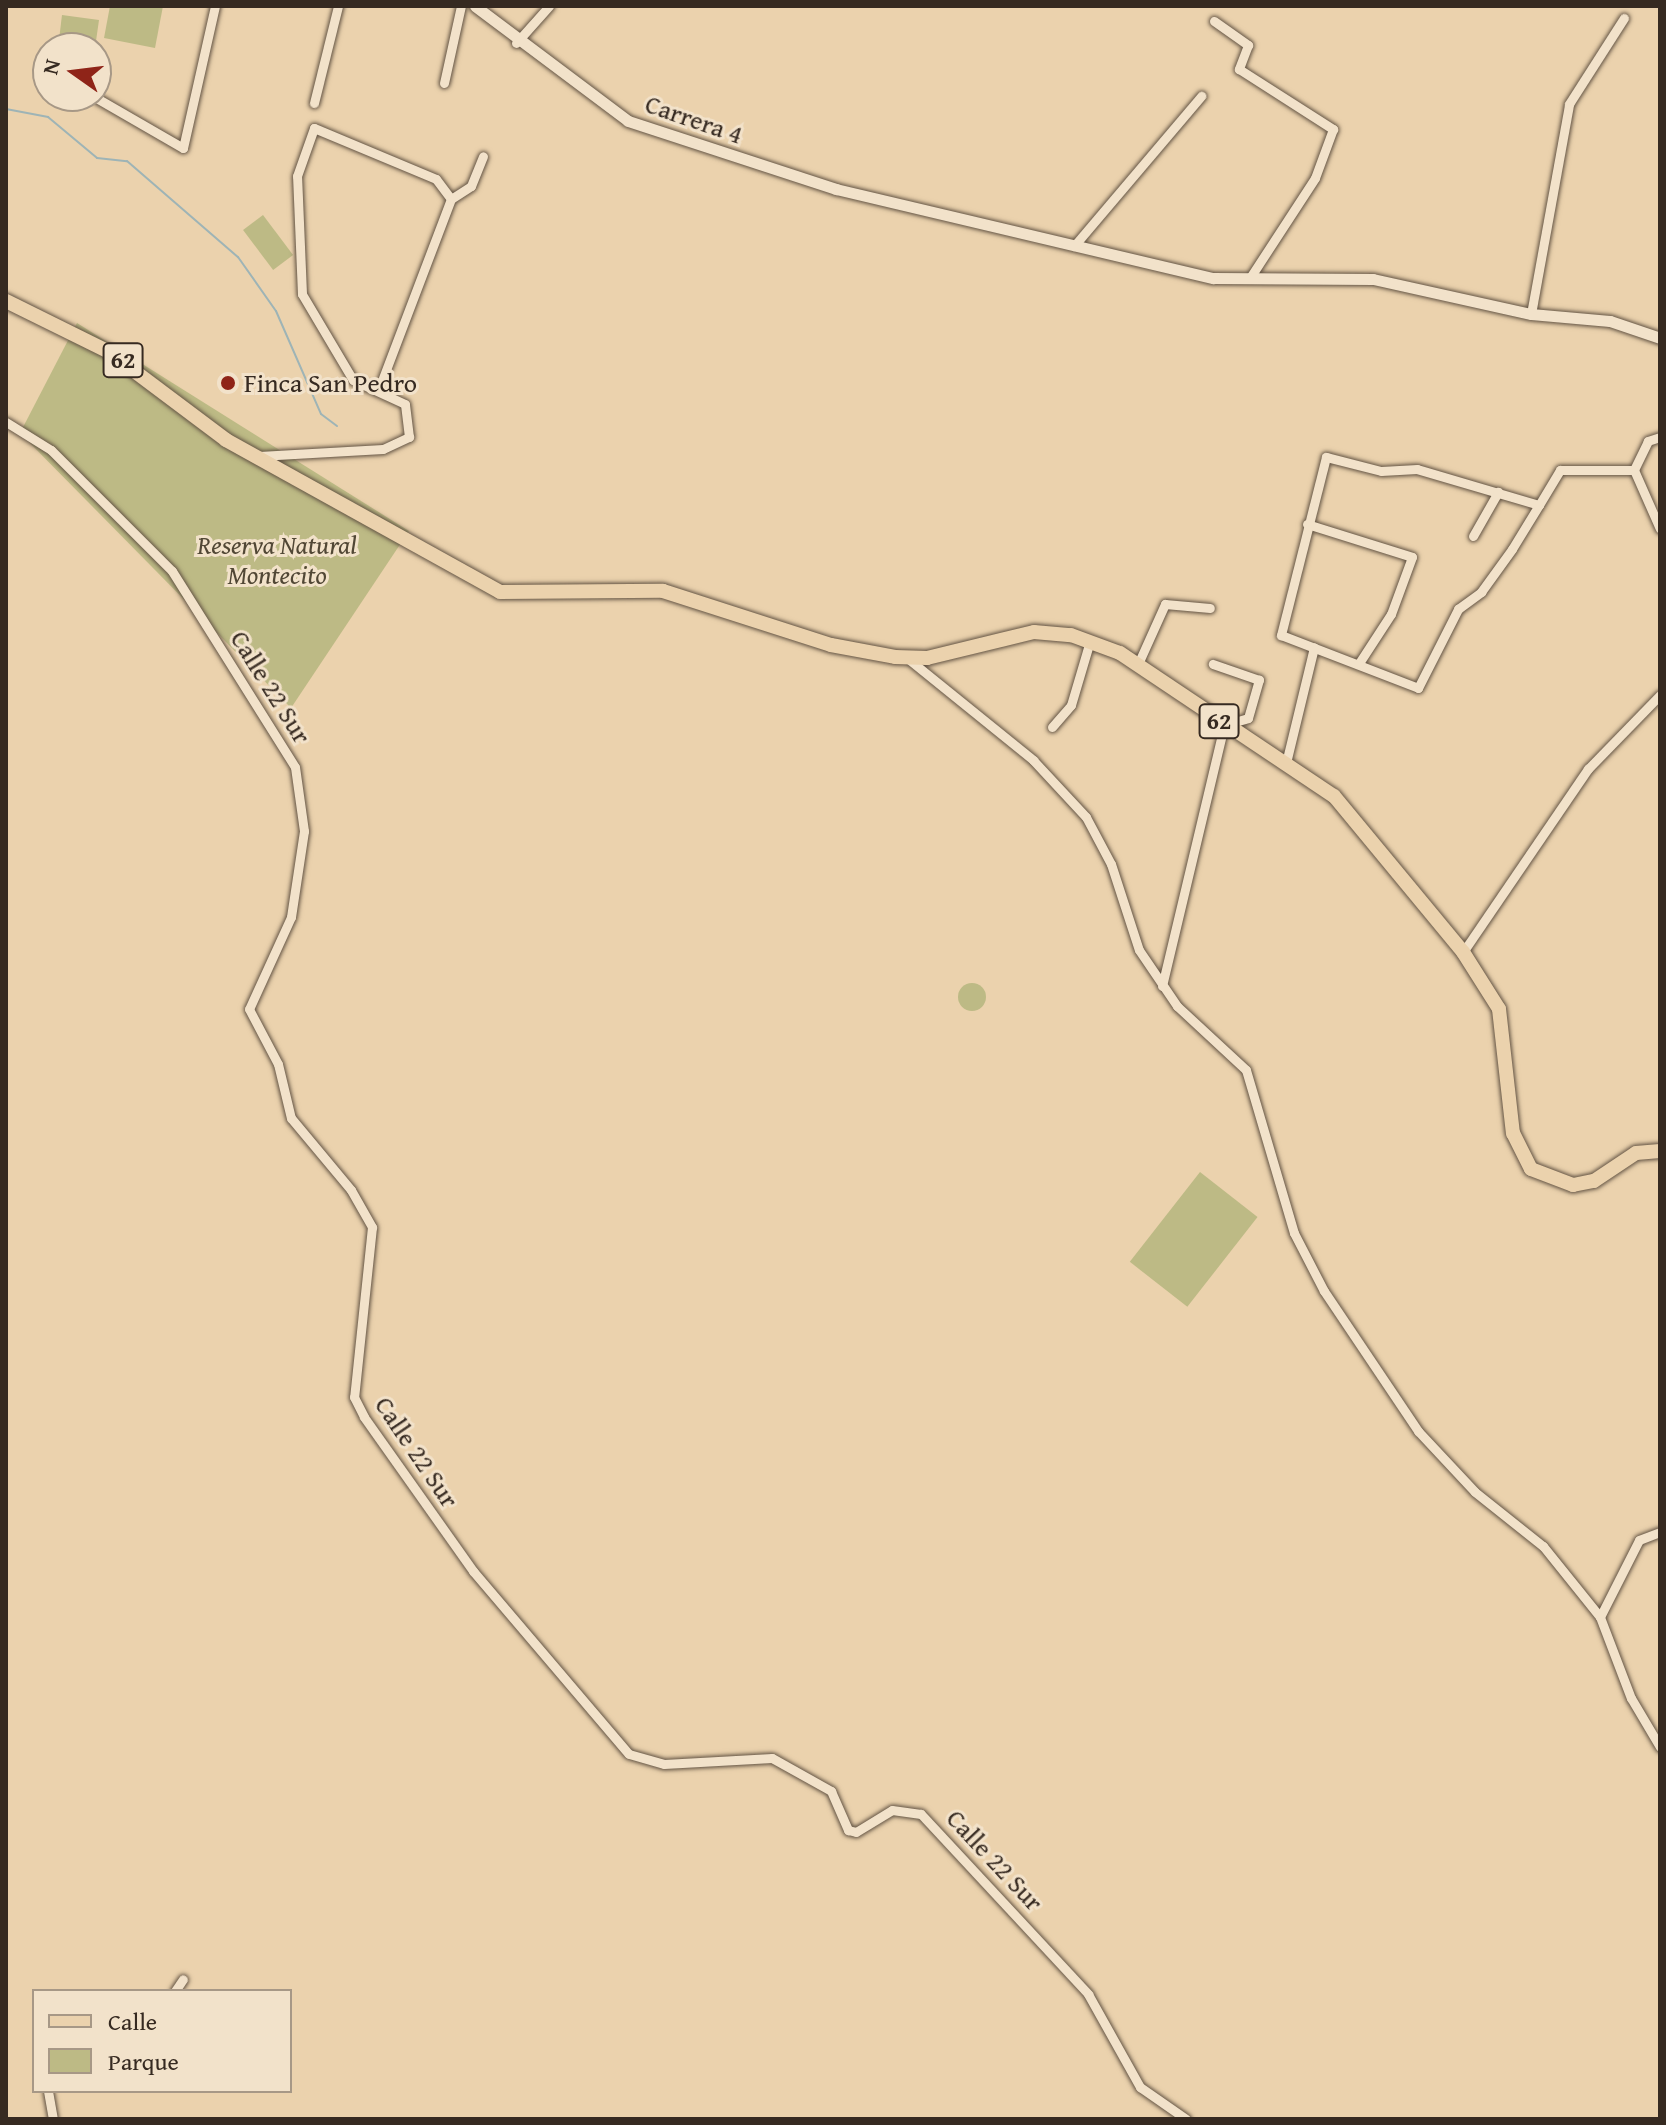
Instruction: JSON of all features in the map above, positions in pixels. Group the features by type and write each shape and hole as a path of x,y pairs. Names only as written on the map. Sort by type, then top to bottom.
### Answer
{"main road":[{"name":"62","path":"6,301 144,372 226,440 500,592 663,591 831,645 906,657 1034,632 1090,641 1138,664 1224,725 1334,796 1463,952 1499,1009 1513,1133 1531,1169 1573,1185 1594,1181 1636,1153 1660,1151"}],"street":[{"path":"112,107 183,148 215,6"},
{"path":"314,103 338,6"},
{"path":"444,83 461,6"},
{"path":"516,43 549,6"},
{"name":"Carrera 4","path":"479,7 516,43 628,121 836,189 1213,278 1373,279 1531,314 1610,321 1660,338"},
{"path":"1531,314 1569,104 1624,18"},
{"path":"1214,21 1248,45 1239,69 1333,129 1315,178 1251,276"},
{"path":"1074,246 1201,96"},
{"path":"259,456 400,445 409,437 405,404 353,380 302,294 297,176 314,128 436,179 451,199"},
{"path":"378,391 451,199 471,186 483,156"},
{"name":"Calle 22 Sur","path":"6,422 51,450 172,571 295,767 304,831 291,917 249,1009 278,1064 291,1118 351,1190 372,1227 354,1397 364,1417 473,1571 629,1754 664,1764 772,1758 831,1791 848,1830 856,1832 892,1810 921,1814 1088,1994 1140,2087 1186,2119"},
{"path":"1660,437 1648,441 1634,470 1660,529"},
{"path":"1539,505 1417,469 1381,471 1326,457 1281,635 1418,688 1458,609 1481,592 1539,505 1560,470 1634,470"},
{"path":"1473,536 1498,492"},
{"path":"1307,524 1412,557 1391,614 1359,663"},
{"path":"1138,664 1165,604 1210,608"},
{"path":"1052,727 1071,705 1090,641"},
{"path":"1286,763 1314,647"},
{"path":"906,657 1033,760 1086,817 1111,864 1139,950 1162,986 1246,1070 1294,1233 1324,1291 1418,1431 1475,1492 1543,1546 1600,1617 1631,1698 1660,1747"},
{"path":"1162,986 1224,725 1248,718 1259,680 1213,664"},
{"path":"1463,952 1588,769 1660,695"},
{"path":"1600,1617 1639,1540 1660,1532"},
{"path":"176,1989 183,1979"},
{"path":"48,2093 53,2119"}],"green space":[{"path":"110,6 163,6 155,48 112,40 112,32 105,32"},
{"path":"62,15 99,20 97,32 60,32"},
{"path":"263,215 293,255 273,270 243,230"},
{"name":"Reserva Natural Montecito","path":"77,323 409,531 291,708 20,433"},
{"path":"972,983 982,987 986,997 982,1007 972,1011 962,1007 958,997 962,987"},
{"path":"1200,1172 1258,1217 1187,1307 1130,1262"}],"waterway":[{"path":"6,109 48,117 97,158 127,161 238,257 276,311 321,414 337,426"}],"place":[{"name":"Finca San Pedro","path":"228,383"}]}
